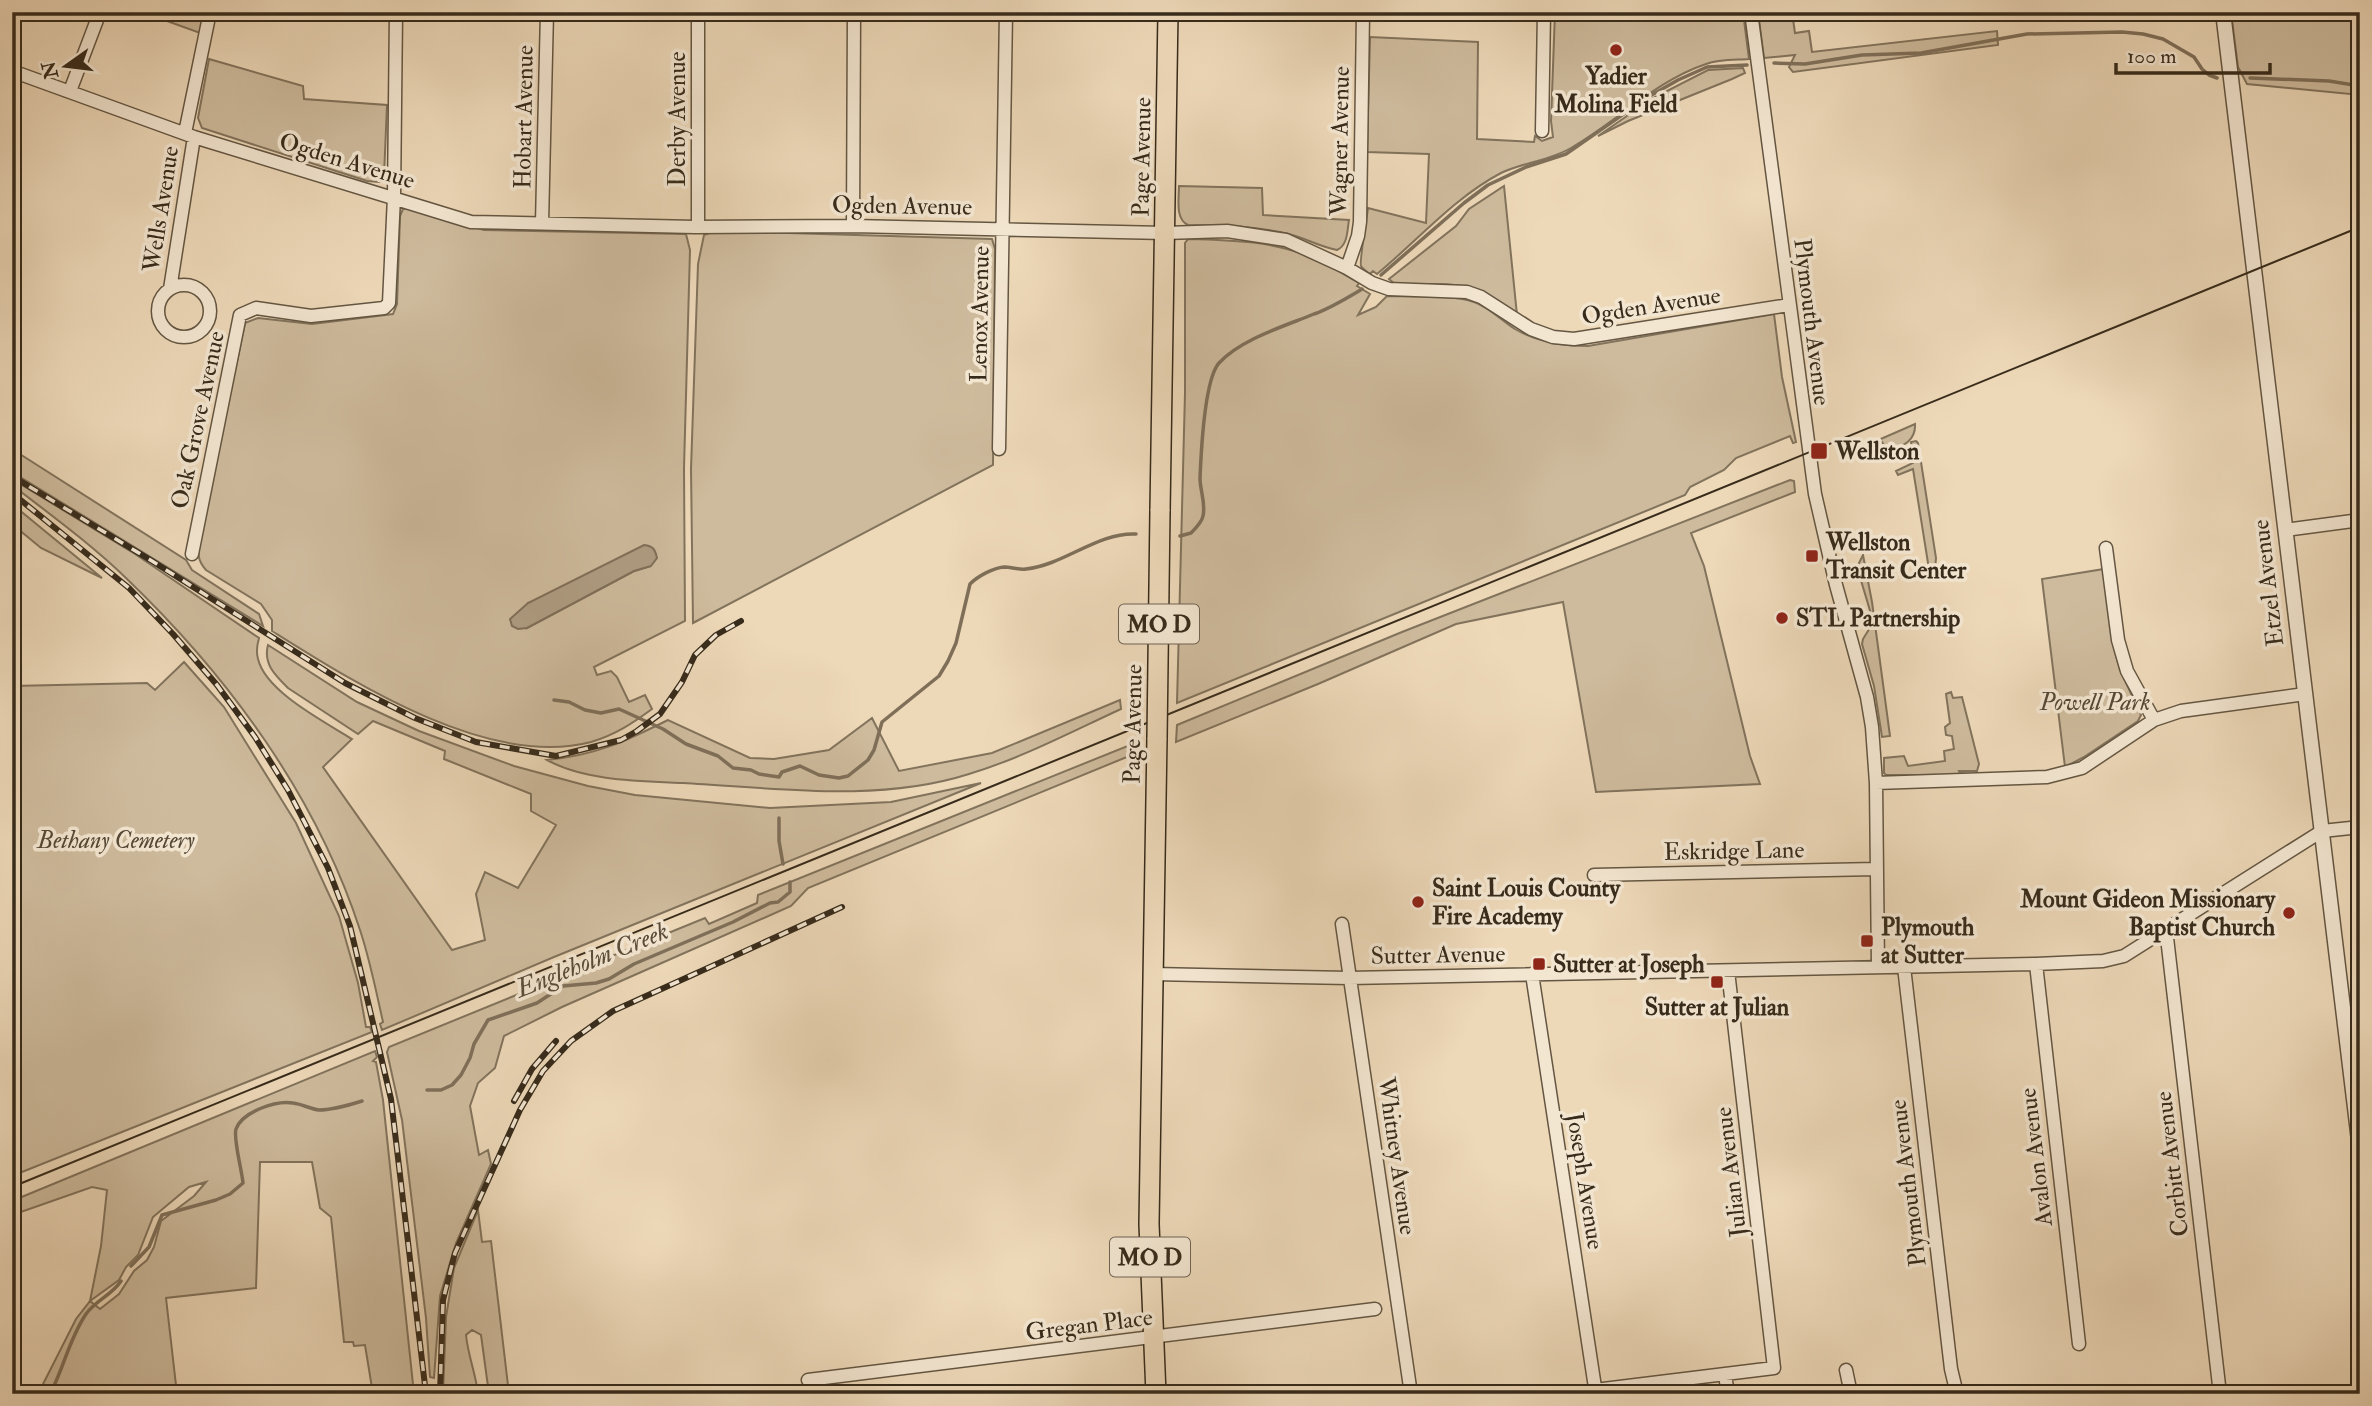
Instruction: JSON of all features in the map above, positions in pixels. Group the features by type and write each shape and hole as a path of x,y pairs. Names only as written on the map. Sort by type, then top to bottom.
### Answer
{"main road":[{"name":"Page Avenue","path":"1156,1394 1149,1211 1168,12"}],"street":[{"path":"70,91 100,12"},
{"name":"Wells Avenue","path":"170,289 190,135 210,12"},
{"path":"394,197 396,12"},
{"name":"Hobart Avenue","path":"542,223 547,12"},
{"name":"Derby Avenue","path":"698,12 698,226"},
{"path":"853,226 854,12"},
{"name":"Lenox Avenue","path":"999,449 1006,12"},
{"name":"Wagner Avenue","path":"1347,268 1360,222 1363,12"},
{"path":"1542,131 1544,12"},
{"name":"Plymouth Avenue","path":"1751,12 1815,494 1836,585 1867,697 1872,727 1876,783 1878,967"},
{"name":"Etzel Avenue","path":"2223,12 2360,1149"},
{"name":"Ogden Avenue","path":"12,71 190,135 471,222 1165,233 1227,231 1286,240 1389,289 1467,292 1481,297 1531,329 1553,337 1596,337 1789,305"},
{"name":"Oak Grove Avenue","path":"192,554 240,315 246,310 256,308 311,316 384,308 389,303 394,197"},
{"path":"186,285 207,298 210,314 208,322 196,335 179,337 164,328 158,312 159,303 170,289 186,285"},
{"path":"2285,530 2360,520"},
{"path":"2106,548 2118,640 2127,671 2154,720"},
{"path":"1876,783 2048,778 2082,768 2154,720 2180,711 2305,694"},
{"name":"Sutter Avenue","path":"1153,974 1349,978 2036,964 2114,960 2322,831 2360,827"},
{"name":"Eskridge Lane","path":"1594,875 1876,869"},
{"name":"Whitney Avenue","path":"1342,924 1411,1394"},
{"name":"Corbitt Avenue","path":"2166,929 2220,1394"},
{"name":"Avalon Avenue","path":"2036,964 2079,1344"},
{"name":"Plymouth Avenue","path":"1904,967 1951,1369 1957,1394"},
{"name":"Julian Avenue","path":"1725,1375 1774,1368 1728,971"},
{"name":"Joseph Avenue","path":"1532,974 1595,1392"},
{"name":"Gregan Place","path":"808,1380 1375,1309"},
{"path":"1846,1370 1851,1394"},
{"path":"1595,1392 1725,1375 1728,1394"}],"green space":[{"path":"142,12 204,12 200,33"},
{"path":"1555,12 1743,12 1749,59 1716,61 1687,71 1653,91 1571,148 1501,173 1452,207 1377,274 1373,271 1368,273 1361,263 1368,208 1426,223 1429,154 1367,152 1370,37 1478,42 1477,139 1534,142 1535,136 1542,141 1553,137 1551,121"},
{"path":"1758,12 1792,12 1795,33 1809,31 1812,52 1997,31 1998,45 1793,72 1789,67 1795,55 1764,58"},
{"path":"2231,12 2360,12 2360,95 2247,84 2238,67"},
{"path":"209,59 303,86 304,99 387,105 384,176 380,182 367,181 202,128 198,118"},
{"path":"1743,68 1745,73 1598,136 1653,98 1708,70"},
{"path":"1179,186 1262,188 1263,215 1349,220 1346,237 1341,248 1337,250 1289,234 1264,229 1188,225 1179,213"},
{"path":"1504,186 1517,315 1487,294 1473,289 1446,284 1395,284 1389,279 1456,226 1469,209"},
{"path":"408,208 484,230 686,234 690,250 684,468 685,621 594,667 597,675 611,671 617,677 629,702 645,695 652,709 600,739 551,747 510,743 467,732 424,716 343,674 272,631 272,620 261,604 206,570 200,560 199,541 245,323 258,318 312,324 393,314 397,304 400,216 403,209","holes":["634,571 527,628 528,603"]},
{"path":"715,231 992,239 995,249 993,465 693,623 691,469 698,264 704,235"},
{"path":"1188,239 1269,245 1316,259 1359,283 1357,286 1370,294 1358,315 1376,307 1387,296 1465,299 1490,310 1523,333 1559,344 1588,346 1774,314 1782,377 1796,442 1793,443 1790,436 1736,458 1724,470 1690,487 1685,495 1177,703 1185,393 1185,243"},
{"path":"1915,424 1911,439 1894,450 1888,452 1882,442 1874,446 1875,450 1867,445"},
{"path":"1916,441 1936,558 1935,569 1930,568 1928,563 1913,469 1898,475 1896,471 1913,463 1911,442"},
{"path":"12,449 186,560 192,570 259,614 263,626 12,472"},
{"path":"12,479 135,554 259,638 258,659 272,683 298,705 352,739 323,767 452,950 485,940 476,894 485,872 518,888 556,825 531,811 531,794 444,759 445,751 373,721 358,734 288,688 269,664 268,645 357,702 419,731 514,766 588,786 635,795 770,808 891,802 981,783 382,1030 380,1024 383,1022 367,953 341,880 294,785 265,740 234,697 164,616 100,554 12,485"},
{"path":"1790,480 1794,481 1795,492 1691,533 1704,566 1750,756 1760,784 1596,792 1563,602 1456,624 1176,742 1177,725 1402,632"},
{"path":"12,504 102,578 41,548 12,524"},
{"path":"1863,555 1890,736 1882,737 1874,686 1862,644 1871,626 1871,614 1857,567"},
{"name":"Powell Park","path":"2104,569 2115,652 2120,670 2141,715 2138,721 2065,767 2042,579"},
{"name":"Bethany Cemetery","path":"184,662 224,707 296,823 339,916 358,983 366,1027 370,1027 372,1032 12,1176 12,686 147,683 155,690"},
{"path":"1951,692 1953,698 1962,697 1979,764 1977,771 1959,771 1973,774 1970,775 1886,775 1884,758 1904,756 1908,766 1945,761 1944,751 1954,749 1952,736 1946,735 1945,727 1950,723 1946,694"},
{"path":"1120,700 1121,709 1008,760 934,783 899,788 863,791 790,790 631,780 578,772 547,760 580,755 609,746 668,720 750,758 774,759 829,750 872,718 899,771 992,753"},
{"path":"1140,741 1139,752 808,888 791,906 562,1007 504,1036 495,1068 478,1083 470,1106 479,1155 488,1150 491,1164 456,1243 440,1296 434,1378 430,1377 426,1318 402,1120 387,1052 389,1047 705,918 709,924 757,903 758,895"},
{"path":"375,1051 377,1057 373,1061 376,1062 383,1100 414,1394 373,1394 365,1345 354,1346 353,1342 344,1342 331,1217 320,1208 312,1162 260,1162 256,1288 166,1298 177,1394 38,1394 76,1319 90,1301 101,1246 107,1190 92,1187 18,1213 12,1213 12,1201","holes":["206,1182 194,1196 161,1221 154,1247 147,1260 134,1271 119,1294 100,1309 90,1301 119,1280 126,1267 138,1255 153,1217 189,1187"]},
{"path":"478,1210 482,1242 491,1241 509,1394 489,1394 481,1335 472,1330 466,1335 478,1394 443,1394 446,1317 454,1268"}],"shaded area":[{"path":"644,545 652,547 657,558 651,566 634,571 527,628 518,629 512,626 510,619 528,603"}],"waterway":[{"name":"Engleholm Creek","path":"1774,63 1805,64 1862,55 1921,53 2027,34 2122,32 2163,39 2194,57 2202,69 2217,78"},
{"name":"Engleholm Creek","path":"1381,275 1488,185 1526,167 1566,154 1648,97 1678,80 1707,67 1747,65"},
{"name":"Engleholm Creek","path":"2250,78 2329,81 2360,86"},
{"name":"Engleholm Creek","path":"1180,536 1191,533 1203,516 1200,478 1204,418 1210,385 1219,363 1251,340 1327,309 1362,289"},
{"name":"Engleholm Creek","path":"554,700 601,713 619,709 663,729 686,744 718,756 733,768 779,777 782,772 800,766 819,775 839,778 848,776 868,760 874,750 882,722 939,676 956,643 973,581 995,569 1040,566 1108,538 1136,534"},
{"name":"Engleholm Creek","path":"779,818 783,864"},
{"name":"Engleholm Creek","path":"427,1090 441,1090 452,1085 461,1075 488,1020 537,1003 563,986 609,979 634,964 733,922 770,903 778,902 790,892 790,882"},
{"name":"Engleholm Creek","path":"131,1266 149,1247 162,1215 216,1200 230,1194 243,1183 235,1133 245,1117 260,1108 278,1103 293,1103 319,1110 362,1101"},
{"name":"Engleholm Creek","path":"50,1394 75,1333 86,1314 121,1281"}],"tram line":[{"path":"12,1187 2360,227"}],"railway":[{"path":"12,476 345,683 415,718 476,742 556,756 621,740 660,714 682,682 695,655 716,635 741,621"},
{"path":"12,493 129,588 217,685 255,737 288,790 328,868 350,926 391,1099 426,1394"},
{"path":"440,1394 443,1300 455,1253 520,1110 543,1071 571,1041 613,1011 842,907"},
{"path":"514,1101 532,1069 556,1041"}],"place":[{"name":"Yadier Molina Field","path":"1616,50"},
{"name":"Wellston","path":"1819,451"},
{"name":"Wellston Transit Center","path":"1812,556"},
{"name":"STL Partnership","path":"1782,618"},
{"name":"Saint Louis County Fire Academy","path":"1418,902"},
{"name":"Mount Gideon Missionary Baptist Church","path":"2289,913"},
{"name":"Plymouth at Sutter","path":"1867,941"},
{"name":"Sutter at Joseph","path":"1539,964"},
{"name":"Sutter at Julian","path":"1717,982"}]}
